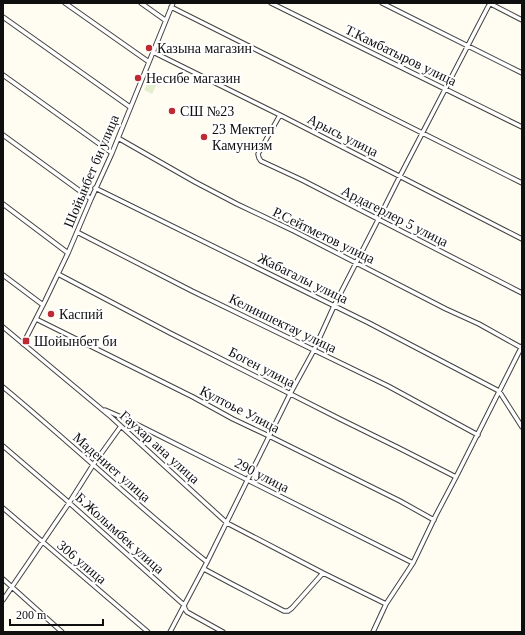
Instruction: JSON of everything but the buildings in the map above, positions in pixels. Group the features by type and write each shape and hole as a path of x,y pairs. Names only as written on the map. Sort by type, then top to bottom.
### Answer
{"street":[{"path":"65,3 149,62"},
{"path":"141,3 165,20"},
{"name":"Т.Камбатыров улица","path":"271,3 522,127"},
{"path":"382,3 522,73"},
{"path":"170,632 208,562 290,394 314,350 334,306 490,3 522,20"},
{"path":"172,5 522,183"},
{"name":"Шойынбет би улица","path":"23,344 68,253 90,198 112,153 172,5"},
{"path":"3,17 130,107"},
{"name":"Арысь улица","path":"154,52 522,239"},
{"path":"3,75 112,153"},
{"name":"Ардагерлер 5 улица","path":"280,115 258,154 261,161 302,180 522,293"},
{"path":"3,135 90,198"},
{"name":"Р.Сейтметов улица","path":"118,138 237,204 294,231 522,347"},
{"name":"Жабагалы улица","path":"96,188 369,323 499,391"},
{"path":"3,204 68,253"},
{"name":"Келиншектау улица","path":"77,232 192,291 388,386 478,435"},
{"name":"Боген улица","path":"58,274 170,333 456,477"},
{"path":"3,275 43,305"},
{"name":"Култоье Улица","path":"36,319 193,397 233,419 400,501 434,520"},
{"name":"Гаухар ана улица","path":"3,327 121,426 227,522 323,573 386,604"},
{"path":"373,632 386,604 413,563 522,347"},
{"name":"Мадениет улица","path":"3,388 34,413 155,519 208,562"},
{"path":"499,391 522,426"},
{"name":"290 улица","path":"100,408 128,420 413,563"},
{"path":"3,600 70,503 93,465 121,426"},
{"name":"Б.Жолымбек улица","path":"3,446 70,503 184,605 187,612 223,632"},
{"name":"306 улица","path":"3,508 42,543 148,632"},
{"path":"204,568 284,611 288,611 292,608 323,573"},
{"path":"3,579 62,632"}],"green space":[{"path":"152,74 160,78 152,94 144,90"}],"place":[{"name":"Казына магазин","path":"149,48"},
{"name":"Несибе магазин","path":"138,78"},
{"name":"СШ №23","path":"172,111"},
{"name":"23 Мектеп Камунизм","path":"204,137"},
{"name":"Каспий","path":"51,314"},
{"name":"Шойынбет би","path":"26,341"}]}
